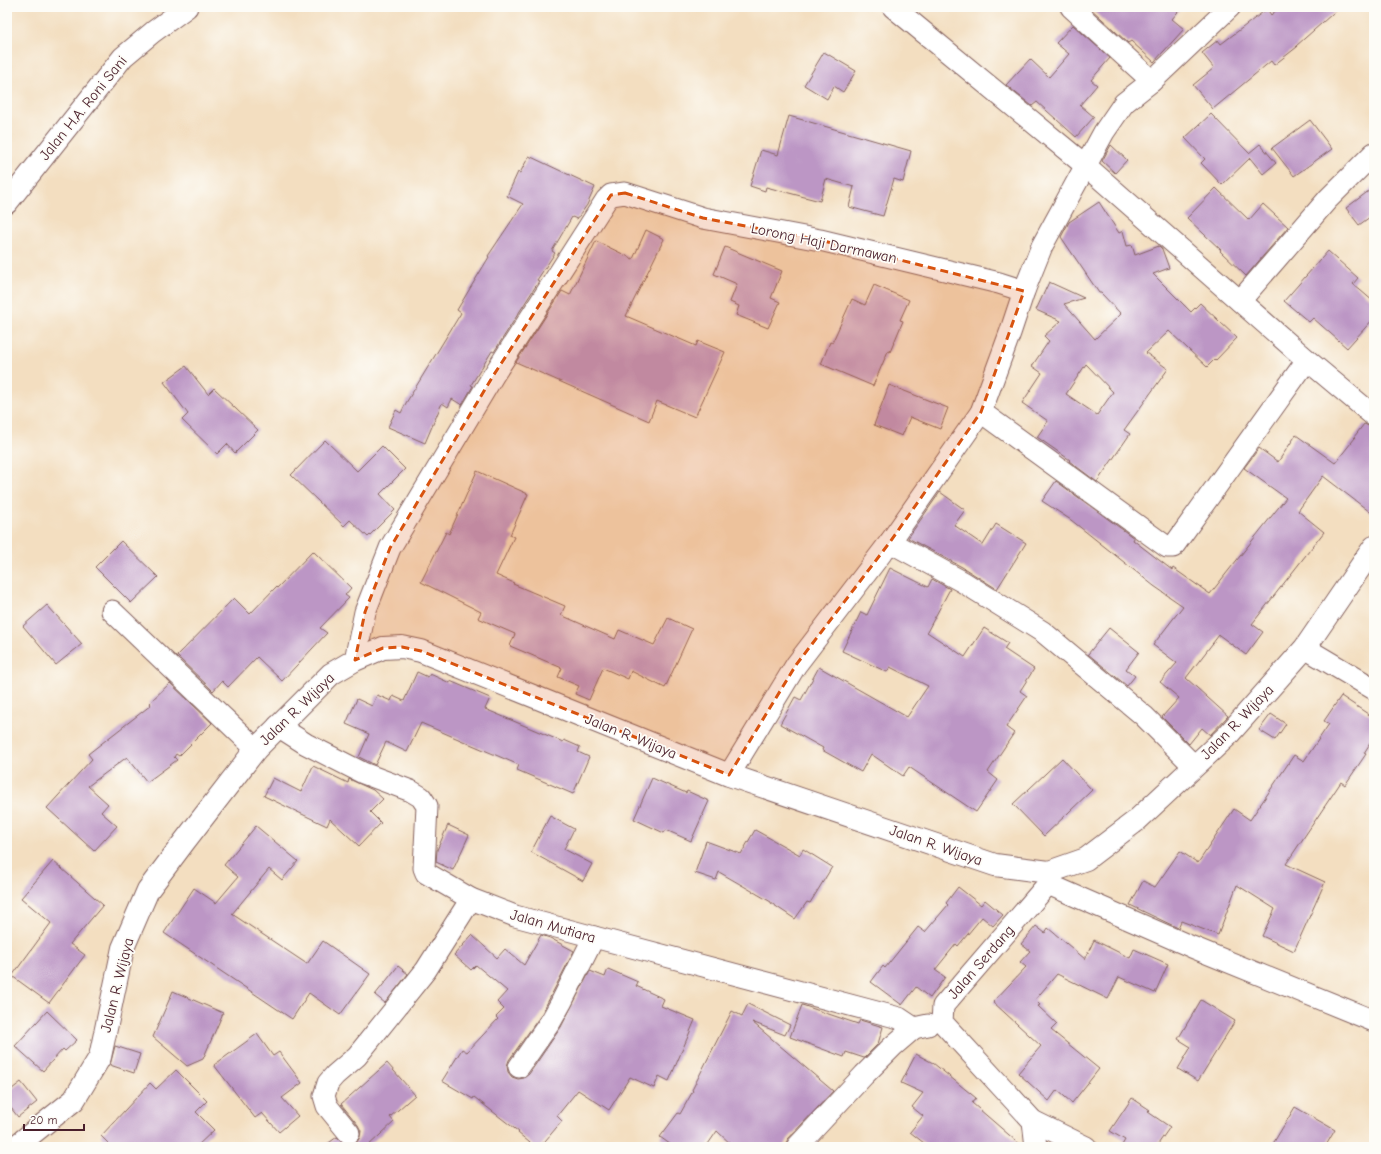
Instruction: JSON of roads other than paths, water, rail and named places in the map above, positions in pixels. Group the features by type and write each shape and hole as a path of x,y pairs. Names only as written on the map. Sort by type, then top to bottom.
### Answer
{"street":[{"name":"Jalan H.A. Roni Sani","path":"7,203 123,57 153,32 187,7"},
{"path":"893,7 1086,166 1307,360 1374,416"},
{"path":"1071,7 1152,81"},
{"path":"728,775 796,666 890,542 982,412 1024,291 1042,246 1104,132 1124,103 1152,81 1223,9"},
{"path":"1240,301 1328,199 1374,153"},
{"name":"Lorong Haji Darmawan","path":"355,660 366,612 390,548 493,376 611,195 625,193 703,218 820,240 999,283 1024,291"},
{"path":"982,412 1167,547 1173,547 1307,360"},
{"path":"890,542 963,582 1043,632 1144,716 1194,766"},
{"name":"Jalan R. Wijaya","path":"15,1147 74,1100 100,1058 123,948 148,890 256,749 331,674 355,660 383,648 402,647 420,651 728,775 995,865 1048,878 1086,859 1136,821 1227,736 1305,648 1372,555"},
{"path":"112,610 256,749"},
{"path":"1305,648 1374,689"},
{"name":"Jalan Mutiara","path":"278,726 312,747 363,773 411,791 421,797 427,806 424,868 426,873 470,899 515,916 900,1018 914,1028"},
{"path":"1048,878 1192,947 1374,1021"},
{"name":"Jalan Serdang","path":"942,1022 943,1006 1048,878"},
{"path":"349,1133 327,1106 324,1096 328,1083 334,1075 357,1056 426,970 470,899"},
{"path":"519,1067 558,1009 594,937"},
{"path":"797,1147 893,1046 914,1028 942,1022 1033,1121 1086,1147"},
{"path":"1033,1121 1036,1147"}]}
